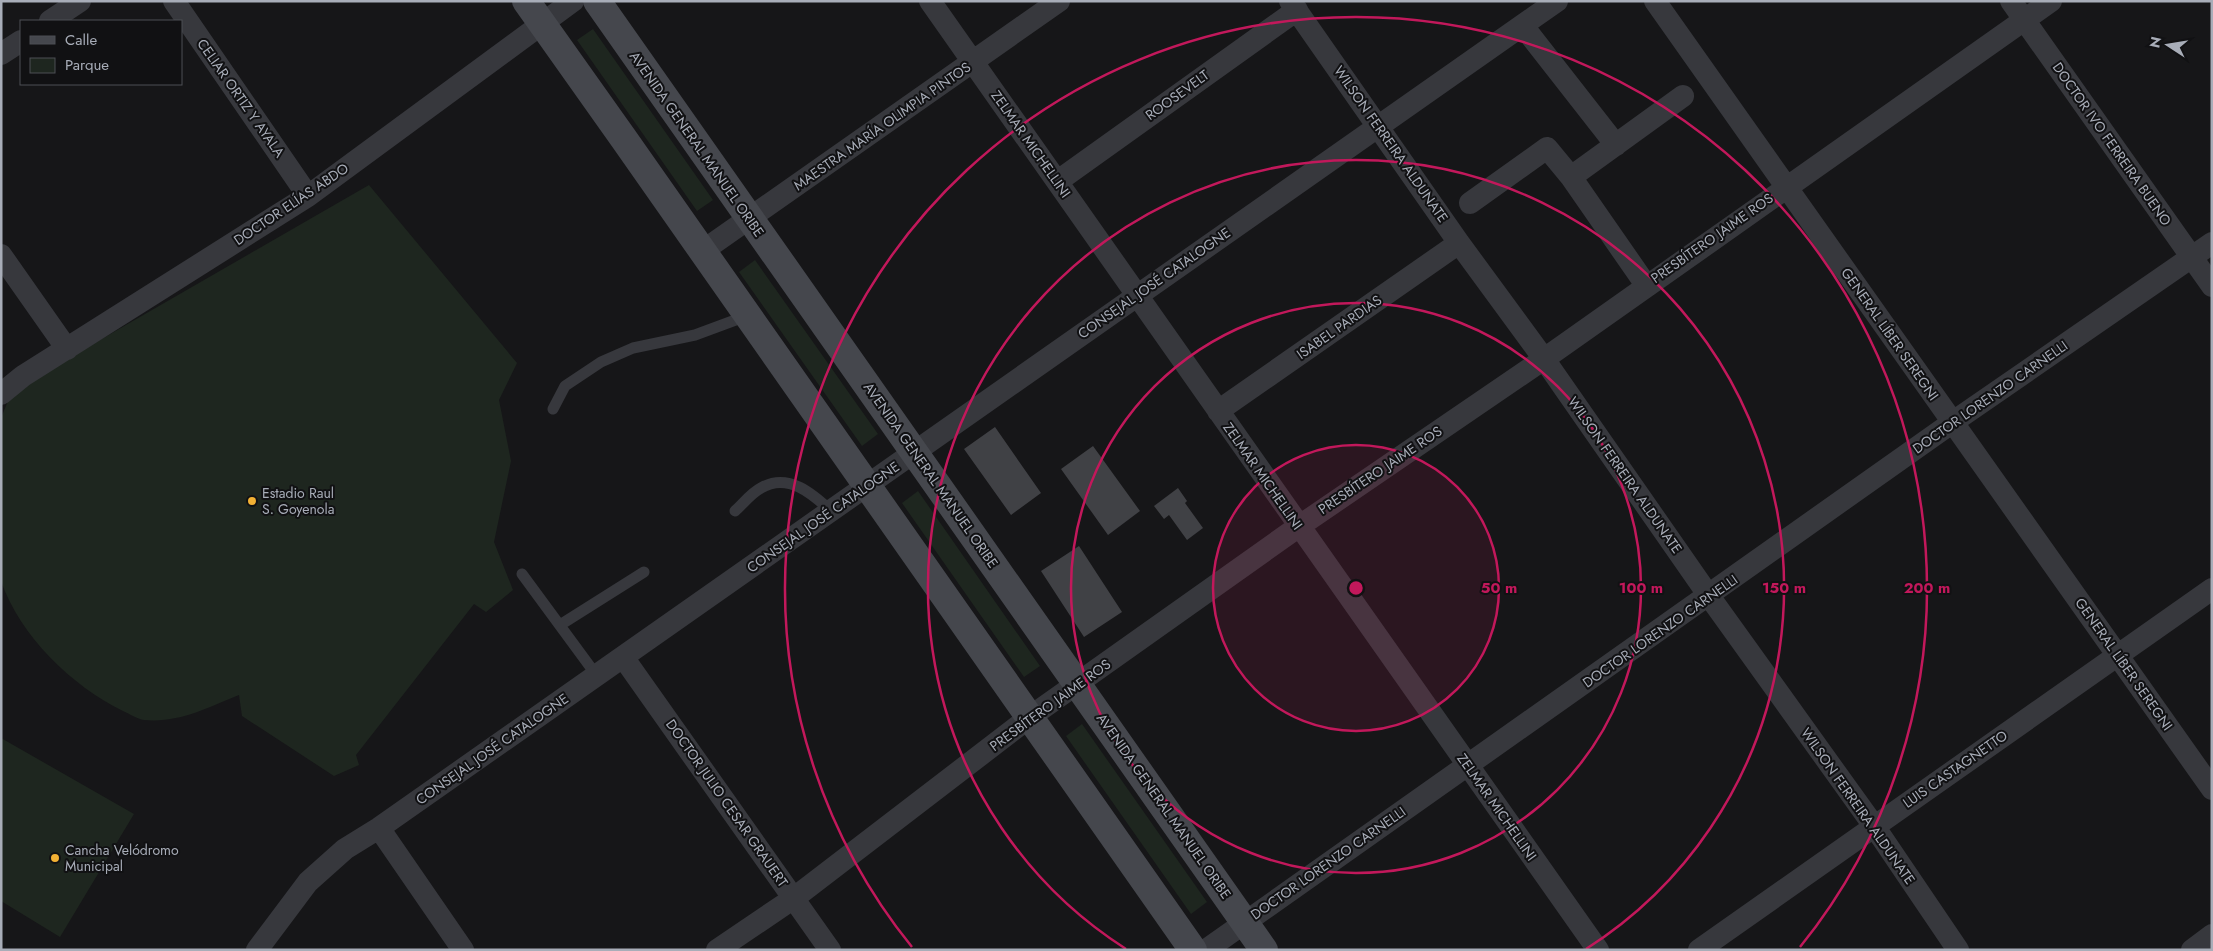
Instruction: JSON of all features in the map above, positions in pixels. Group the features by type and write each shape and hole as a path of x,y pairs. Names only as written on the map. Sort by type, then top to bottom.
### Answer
{"main road":[{"path":"526,1 704,250 867,487 1193,950"},
{"name":"AVENIDA GENERAL MANUEL ORIBE","path":"597,1 1079,684 1264,950"}],"street":[{"path":"52,20 80,1"},
{"name":"CELIAR ORTIZ Y AYALA","path":"174,1 308,196"},
{"name":"DOCTOR ELÍAS ABDO","path":"1,394 23,376 308,196 573,1"},
{"name":"ZELMAR MICHELLINI","path":"930,1 1598,950"},
{"name":"MAESTRA MARÍA OLIMPIA PINTOS","path":"704,250 1059,1"},
{"name":"CONSEJAL JOSÉ CATALOGNE","path":"257,950 308,882 345,849 379,828 598,676 1136,295 1557,1"},
{"name":"GENERAL LÍBER SEREGNI","path":"1655,1 2212,789"},
{"name":"DOCTOR IVO FERREIRA BUENO","path":"2011,1 2212,286"},
{"name":"PRESBÍTERO JAIME ROS","path":"718,950 794,898 1030,717 1079,684 1298,526 1544,359 2050,1"},
{"name":"WILSON FERREIRA ALDUNATE","path":"1294,6 1709,596 1874,826 1958,950"},
{"name":"ROOSEVELT","path":"1058,181 1294,6"},
{"path":"1523,26 1616,145"},
{"path":"1,54 20,42"},
{"path":"1572,177 1683,96"},
{"path":"1470,204 1547,148 1572,177 1646,285"},
{"name":"ISABEL PARDIAS","path":"1218,411 1460,243"},
{"name":"DOCTOR LORENZO CARNELLI","path":"1206,950 1244,921 1709,596 1953,422 2212,243"},
{"path":"1,255 67,349"},
{"name":"LUIS CASTAGNETTO","path":"1699,950 2212,589"},
{"name":"DOCTOR JULIO CESAR GRAUERT","path":"623,657 830,950"},
{"path":"379,828 463,950"},
{"path":"2192,950 2212,935"}],"lane":[{"path":"553,409 565,386 601,362 633,348 695,335 749,315"},
{"path":"735,511 761,488 783,482 807,489 832,512"},
{"path":"560,625 644,572"},
{"path":"522,574 598,676"}],"green space":[{"path":"593,29 713,200 697,211 577,40"},
{"name":"Estadio Raul S. Goyenola","path":"369,185 517,363 499,400 511,461 494,542 513,590 486,612 474,604 356,755 359,765 334,776 242,716 239,695 181,717 157,720 139,719 85,688 50,657 21,621 1,581 1,418 8,401 34,378"},
{"path":"755,260 878,434 862,446 739,272"},
{"path":"918,491 1040,666 1024,677 902,503"},
{"path":"1082,724 1207,902 1191,914 1066,736"},
{"name":"Cancha Velódromo Municipal","path":"1,738 134,814 60,937 1,901"}],"building":[{"path":"995,427 1041,493 1011,515 964,449"},
{"path":"1093,446 1140,511 1108,535 1061,469"},
{"path":"1178,488 1187,501 1185,503 1203,528 1187,540 1169,515 1164,519 1154,506"},
{"path":"1079,546 1122,612 1084,637 1041,571"}],"place":[{"name":"Estadio Raul S. Goyenola","path":"252,501"},
{"name":"Cancha Velódromo Municipal","path":"55,858"}]}
